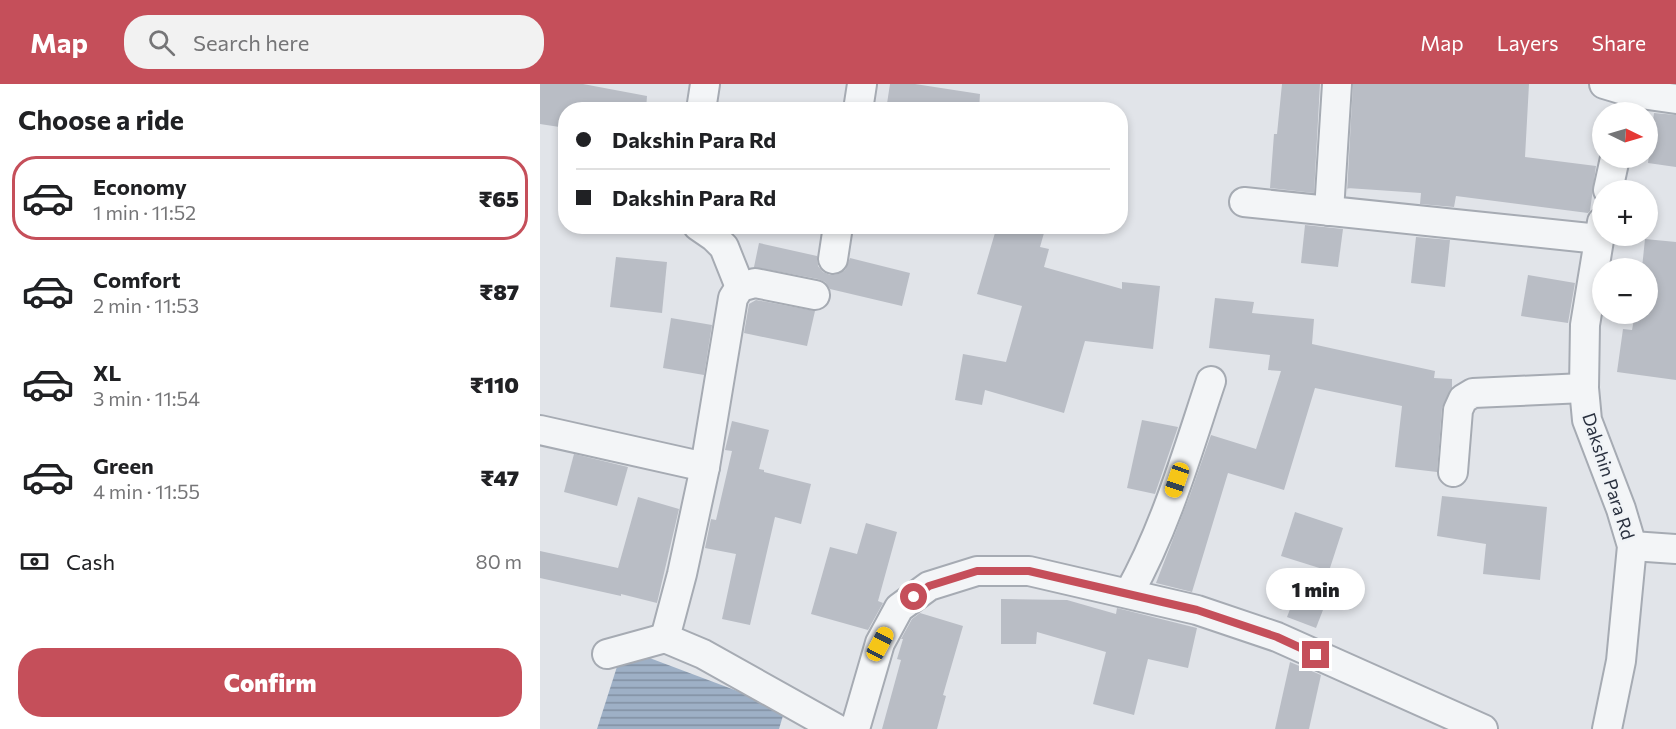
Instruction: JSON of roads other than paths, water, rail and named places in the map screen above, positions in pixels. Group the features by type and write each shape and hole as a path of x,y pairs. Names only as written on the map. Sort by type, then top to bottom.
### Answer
{"street":[{"path":"702,102 705,84"},
{"path":"859,102 862,84"},
{"path":"1329,211 1336,84"},
{"path":"1605,84 1630,102"},
{"path":"1642,102 1676,99"},
{"path":"1244,202 1329,211 1592,229"},
{"path":"710,234 724,247 740,287"},
{"path":"833,259 837,234"},
{"name":"Dakshin Para Rd","path":"1597,246 1585,325 1584,388 1587,420 1632,546 1621,661 1606,729"},
{"path":"665,638 705,467 733,298 740,287 755,284 815,295"},
{"path":"1129,593 1146,564 1162,527 1211,381"},
{"path":"1453,472 1458,410 1462,399 1473,393 1584,388"},
{"path":"540,430 705,467"},
{"path":"1632,546 1676,549"},
{"path":"855,729 880,644 899,608 929,586 977,571 1029,571 1197,610 1277,637 1483,729"},
{"path":"607,654 665,638 734,670 837,729"}],"water":[{"path":"623,648 785,709 779,729 597,729"}]}
